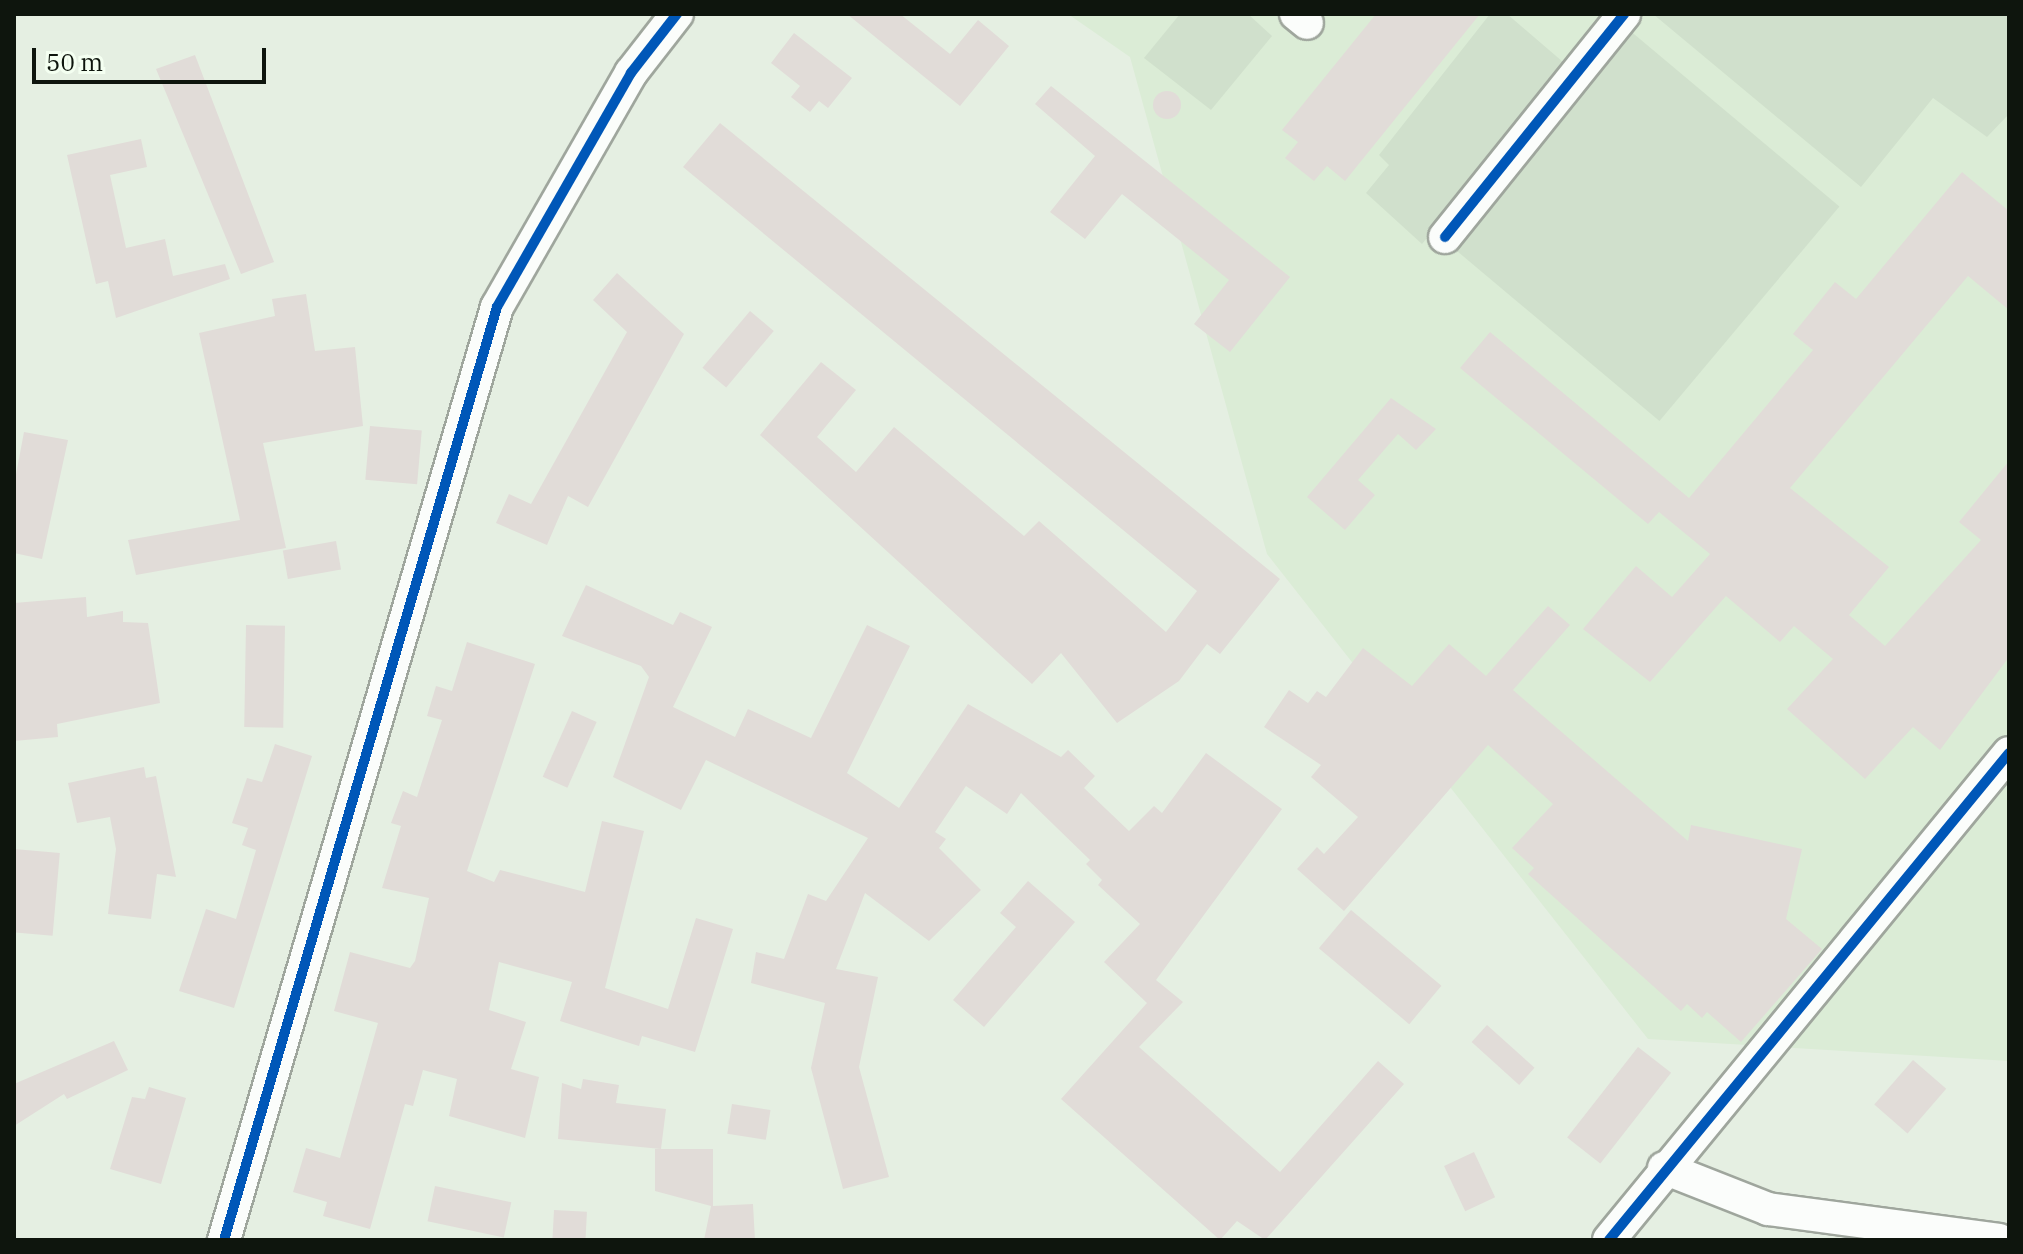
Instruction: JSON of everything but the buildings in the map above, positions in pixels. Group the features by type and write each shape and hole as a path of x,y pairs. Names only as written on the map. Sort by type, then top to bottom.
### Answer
{"street":[{"path":"224,1240 497,307 631,73 677,14"},
{"path":"1445,237 1624,14"},
{"path":"1609,1240 1664,1168 2009,753"},
{"path":"1664,1168 1768,1209 1999,1240"}],"shaded area":[{"path":"1068,14 2009,14 2009,1061 1648,1039 1267,554 1130,57"},
{"path":"1180,14 1248,14 1272,36 1211,110 1144,58"},
{"path":"1490,14 1507,14 1570,68 1422,244 1366,193 1389,165 1379,155"},
{"path":"1653,14 2009,14 2009,114 1987,137 1933,98 1861,187"},
{"path":"1628,29 1839,206 1659,421 1448,243"}],"cycle path":[{"path":"224,1240 497,307 631,73 677,14"},
{"path":"1445,237 1624,14"},
{"path":"1609,1240 2009,753"}]}
